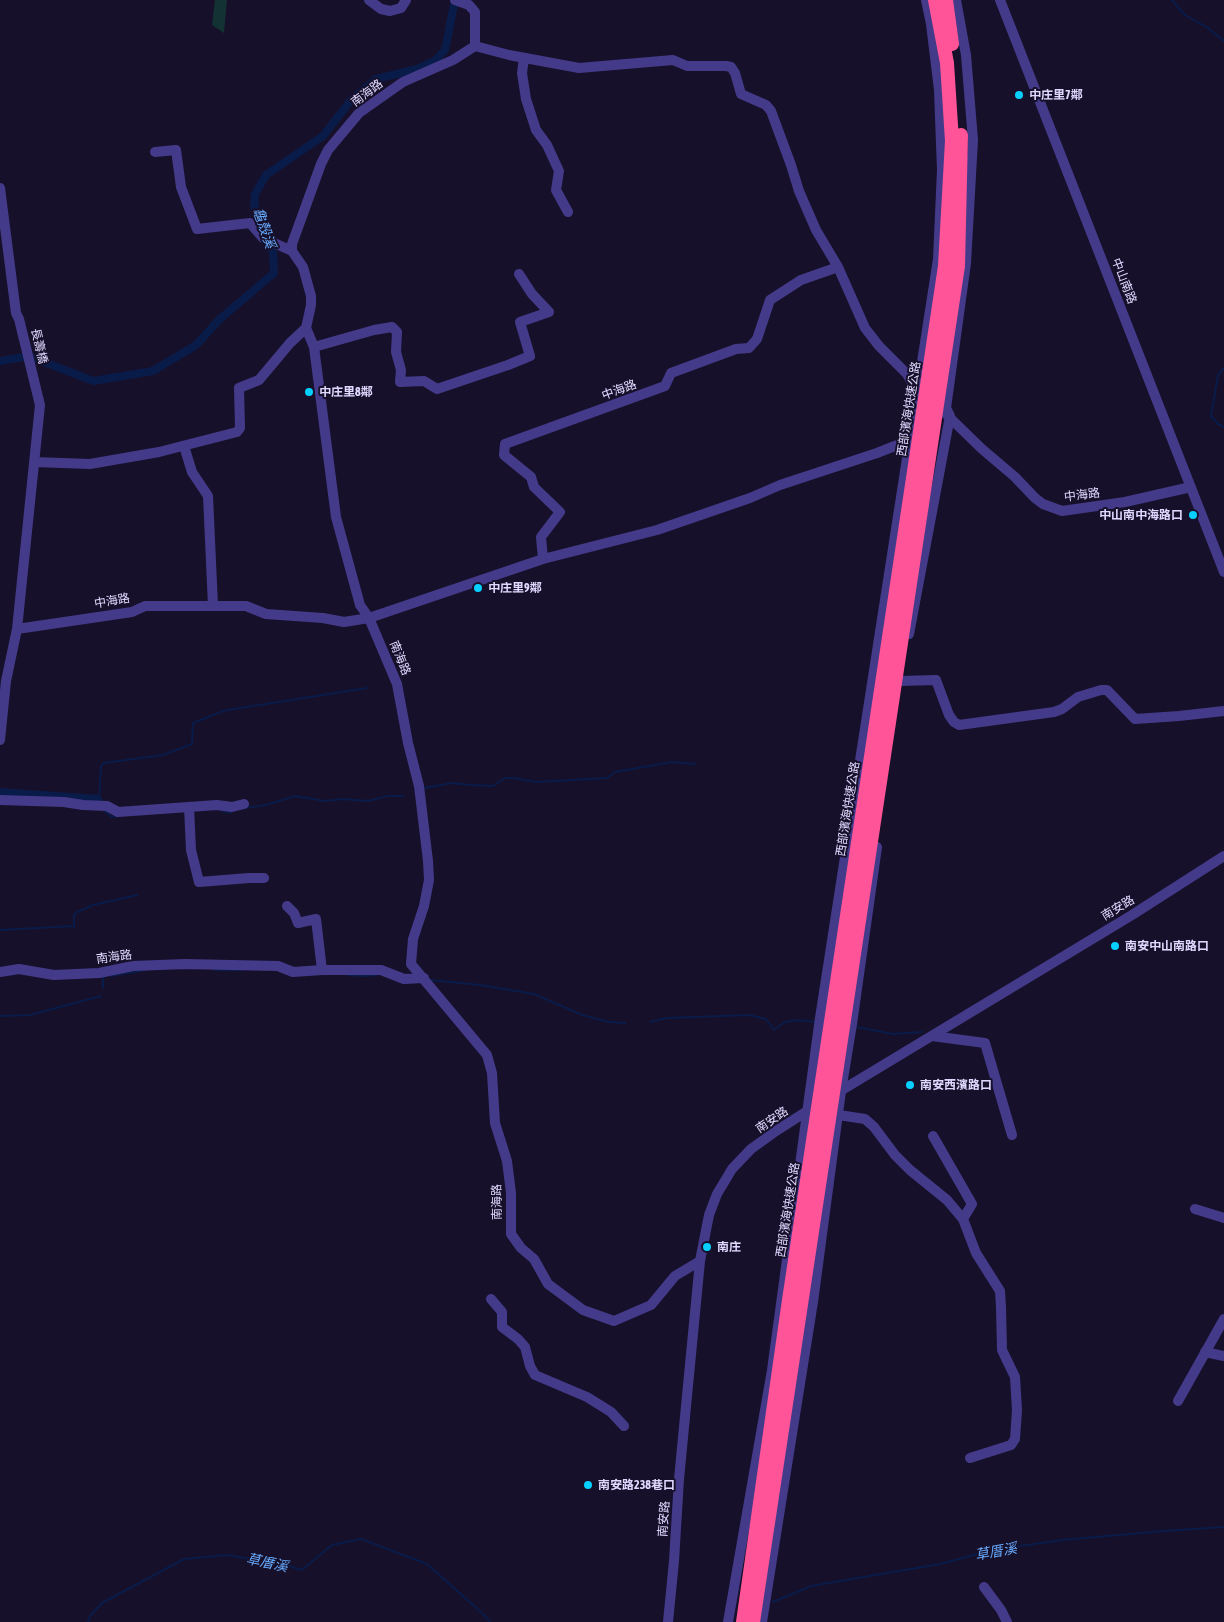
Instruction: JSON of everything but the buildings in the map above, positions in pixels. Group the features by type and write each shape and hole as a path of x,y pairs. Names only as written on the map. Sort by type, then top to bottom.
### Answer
{"highway":[{"name":"西部濱海快速公路","path":"742,1622 945,266 952,141 947,63 935,0"},
{"path":"753,1622 958,266 962,142 955,60 946,0"}],"street":[{"path":"369,0 381,9 390,11 401,8 406,0"},
{"path":"728,1622 772,1370 820,1018 938,259 942,170 939,90 932,24 926,0"},
{"path":"762,1622 813,1302 837,1114 852,1024 900,682 950,416 946,408 966,263 972,140 966,55 956,0"},
{"name":"中山南路","path":"1000,0 1224,572"},
{"path":"457,1 469,5 475,12 475,46"},
{"name":"中海路","path":"475,46 524,58 579,68 673,60 687,66 731,67 735,73 741,94 761,103 770,111 792,164 799,191 816,230 838,267 865,328 879,346 907,374 918,394 950,416 982,450 1015,477 1035,498 1043,504 1062,511 1125,502 1191,487"},
{"name":"南海路","path":"292,251 293,237 321,164 328,150 359,113 403,82 454,60 475,46"},
{"path":"524,58 522,73 526,99 536,130 547,145 559,171 556,190 568,212"},
{"path":"34,462 90,464 184,446 237,432 240,428 239,388 259,380 306,328 311,296 304,267 292,251 262,238 250,223 197,230 181,188 176,150 155,152"},
{"name":"長壽橋","path":"0,188 16,313 40,405 16,629 6,681 0,740"},
{"name":"中海路","path":"543,560 541,537 560,512 534,487 531,477 504,455 505,444 665,386 671,372 736,349 750,348 756,339 770,300 801,280 838,267"},
{"path":"314,347 374,330 392,327 397,332 396,352 402,370 400,382 424,381 437,389 508,365 530,356 520,322 549,312 532,294 519,274"},
{"name":"南海路","path":"306,328 314,347 336,517 360,605 370,618 397,684 408,743 419,786 429,880 424,906 413,939 411,964 488,1055 492,1074 495,1123 507,1161 511,1193 511,1234 521,1248 534,1259 548,1284 583,1310 614,1321 651,1305 675,1276 700,1261"},
{"name":"中海路","path":"16,629 132,612 146,606 246,606 266,614 323,618 344,622 370,618 543,560 658,530 750,498 780,485 910,440 950,416"},
{"path":"184,446 192,472 208,496 213,606"},
{"path":"900,682 936,680 949,715 959,725 1054,712 1062,709 1078,697 1101,690 1106,690 1135,719 1224,711"},
{"path":"0,800 64,802 102,806 118,812 217,805 232,807 244,804"},
{"path":"189,807 191,850 199,882 264,878"},
{"name":"南安路","path":"668,1622 679,1479 700,1261 709,1215 717,1194 732,1169 751,1149 808,1110 1132,915 1224,856"},
{"path":"286,906 294,913 298,923 316,919 322,970"},
{"name":"南海路","path":"0,972 19,969 54,975 99,973 132,966 185,964 278,966 293,972 381,970 404,979 424,978"},
{"path":"932,1036 985,1043 1012,1135"},
{"path":"808,1110 865,1120 874,1127 895,1155 910,1170 947,1200 963,1219 976,1253 1000,1290 1002,1350 1015,1377 1017,1410 1015,1438 1011,1445 970,1458"},
{"path":"933,1136 972,1204 963,1219"},
{"path":"1195,1209 1224,1218"},
{"path":"491,1299 502,1312 502,1327 525,1347 530,1366 535,1375 586,1397 611,1412 624,1426"},
{"path":"1178,1401 1224,1319"},
{"path":"1205,1352 1224,1356"},
{"path":"984,1586 1007,1622"}],"green space":[{"path":"215,0 227,0 224,33 212,25"}],"waterway":[{"name":"龜殼溪","path":"0,361 29,356 93,381 153,371 196,345 220,319 274,273 273,252 254,205 255,194 266,175 323,136 351,100 376,79 417,69 436,60 445,50 455,0"},
{"name":"龜殼溪","path":"1172,0 1185,15 1208,28 1224,41"},
{"path":"1224,368 1218,375 1211,416 1218,424 1224,427"},
{"path":"99,801 101,766 104,763 163,755 192,744 193,723 223,711 367,688"},
{"path":"424,788 452,783 493,786 505,778 536,782 607,778 615,772 672,762 695,764"},
{"path":"0,792 98,799"},
{"path":"245,808 266,805 295,796 325,801 343,799 368,801 388,796 403,796"},
{"path":"103,810 112,817 118,816"},
{"path":"221,810 229,813 233,811"},
{"path":"0,930 74,926 74,915 77,912 93,905 137,895"},
{"path":"111,976 146,970"},
{"path":"215,970 243,970"},
{"path":"347,975 377,975"},
{"path":"103,988 104,977"},
{"path":"431,980 480,985 534,994 582,1015 609,1022 625,1023"},
{"path":"0,1016 30,1015 101,996"},
{"path":"650,1022 667,1018 749,1015 766,1019 774,1030 785,1022 798,1020 815,1022"},
{"path":"857,1027 893,1034 922,1032"},
{"name":"草厝溪","path":"773,1602 811,1586 940,1564 993,1550 1062,1540 1224,1527"},
{"name":"草厝溪","path":"88,1622 90,1616 102,1603 184,1559 227,1555 286,1565 302,1570 332,1545 361,1539 427,1564 490,1622"}],"place":[{"name":"中庄里7鄰","path":"1019,95"},
{"name":"中庄里8鄰","path":"309,392"},
{"name":"中山南中海路口","path":"1193,515"},
{"name":"中庄里9鄰","path":"478,588"},
{"name":"南安中山南路口","path":"1115,946"},
{"name":"南安西濱路口","path":"910,1085"},
{"name":"南庄","path":"707,1247"},
{"name":"南安路238巷口","path":"588,1485"}]}
